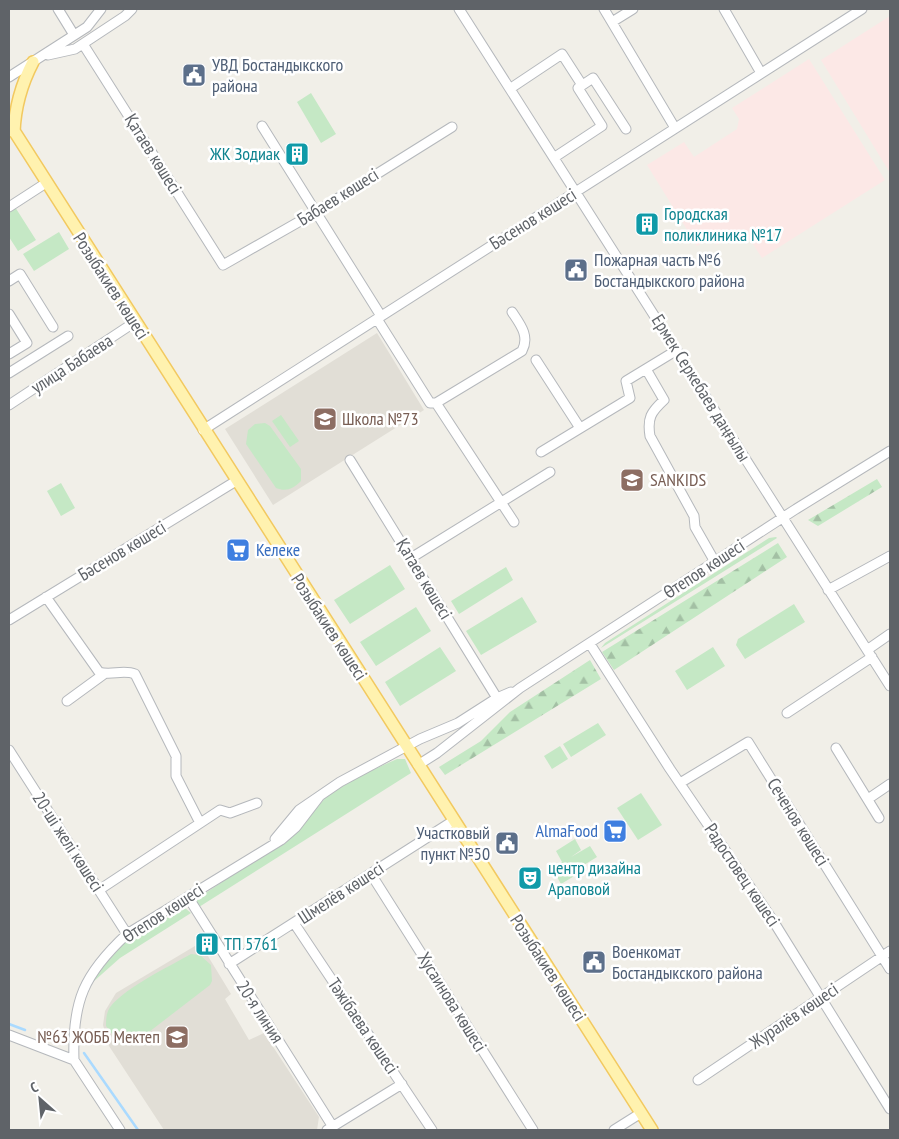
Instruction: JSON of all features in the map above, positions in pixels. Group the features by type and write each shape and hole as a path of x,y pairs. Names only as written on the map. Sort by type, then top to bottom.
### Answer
{"main road":[{"path":"11,128 22,83 37,59"},
{"name":"Розыбакиев көшесі","path":"11,128 652,1130"}],"street":[{"path":"58,9 74,35"},
{"path":"9,77 87,26 101,9"},
{"path":"37,59 75,49 126,16 132,9"},
{"path":"604,9 675,128"},
{"path":"612,22 633,9"},
{"path":"724,9 761,73"},
{"name":"Бәсенов көшесі","path":"203,430 761,73 856,10"},
{"name":"Ермек Серкебаев даңғылы","path":"462,12 890,686"},
{"name":"Қатаев көшесі","path":"83,44 223,265"},
{"path":"510,88 562,54 582,85"},
{"path":"555,157 602,126 578,88 593,78 626,129"},
{"path":"262,126 316,212 430,403 436,403 522,351 526,343 525,338 512,312"},
{"name":"Бабаев көшесі","path":"223,265 316,212 452,127"},
{"path":"9,207 46,183"},
{"path":"9,281 20,274 53,327"},
{"path":"9,314 27,343 9,354"},
{"name":"улица Бабаева","path":"9,405 134,322"},
{"path":"9,373 68,336"},
{"path":"541,452 630,398 626,382 677,350"},
{"path":"536,360 580,428"},
{"path":"646,369 664,400 653,410 648,421 650,436 694,516 695,527 715,562"},
{"path":"436,403 514,522"},
{"name":"Өтепов көшесі","path":"418,765 520,688 782,518 890,451"},
{"name":"Қатаев көшесі","path":"350,460 497,698"},
{"path":"411,558 550,472"},
{"name":"Бәсенов көшесі","path":"9,620 236,481"},
{"path":"828,590 890,556"},
{"path":"46,598 94,668 104,674"},
{"path":"787,714 870,654 890,634"},
{"name":"Радостовец көшесі","path":"590,644 680,782 697,813 772,919 890,1108"},
{"path":"67,701 104,674 125,671 134,674 176,756 176,776 200,823"},
{"name":"Өтепов көшесі","path":"74,1060 74,1020 79,999 98,965 127,934 268,847 293,816 340,782 406,747 458,723 497,698 520,688"},
{"name":"Сеченов көшесі","path":"680,782 748,742 890,969"},
{"path":"836,748 880,818"},
{"name":"20-ші желі көшесі","path":"9,750 127,934"},
{"path":"868,799 890,784"},
{"path":"99,890 220,810 230,813 257,803"},
{"name":"Шмелёв көшесі","path":"229,964 453,821"},
{"name":"Хусаинова көшесі","path":"371,874 533,1130"},
{"name":"20-я линия","path":"188,897 334,1128"},
{"name":"Тәжібаева көшесі","path":"294,923 432,1130"},
{"name":"Журалёв көшесі","path":"698,1080 890,951"},
{"path":"9,1035 74,1060 120,1130"},
{"path":"334,1128 402,1084"},
{"path":"616,1129 641,1113"}],"shaded area":[{"path":"890,16 890,173 821,60"},
{"path":"809,59 885,180 762,258 743,229 717,245 711,238 697,246 647,165 684,142 694,157 737,129 739,119 732,108"},
{"name":"Школа №73","path":"377,333 424,410 273,505 225,429"},
{"name":"№63 ЖОББ Мектеп","path":"200,943 231,994 225,999 249,1040 264,1033 319,1117 317,1130 164,1130 109,1046 103,1025 105,1011 116,993"}],"green space":[{"path":"311,93 336,134 321,143 297,102"},
{"path":"15,207 36,240 18,251 9,237 9,210"},
{"path":"59,232 69,249 34,271 23,254"},
{"path":"281,415 299,441 290,447 272,421"},
{"path":"265,423 270,426 301,469 301,481 289,489 276,488 246,444 248,430 255,424"},
{"path":"877,479 882,487 818,526 808,520"},
{"path":"61,483 75,508 61,516 47,491"},
{"path":"776,537 601,648 605,643 769,538"},
{"path":"778,543 787,557 614,670 602,652"},
{"path":"390,565 405,589 350,624 334,600"},
{"path":"506,567 513,580 459,614 451,601"},
{"path":"522,597 537,622 481,655 466,631"},
{"path":"794,604 805,622 745,659 736,645 738,639"},
{"path":"416,607 431,631 376,666 360,642"},
{"path":"440,647 456,671 400,706 385,682"},
{"path":"713,647 725,666 687,690 675,671"},
{"path":"590,660 601,679 445,775 439,767 481,741 510,712"},
{"path":"598,723 606,735 571,757 563,744"},
{"path":"560,746 568,759 552,769 544,756"},
{"path":"397,759 405,759 411,773 199,907 195,901 201,896 296,833 326,797 359,776"},
{"path":"641,793 662,825 638,840 617,808"},
{"path":"575,839 581,850 571,857 590,846 597,857 579,868 581,872 561,884 552,868 562,862 556,851"},
{"path":"185,908 191,913 120,958 93,982 99,971 126,941"},
{"path":"191,954 200,955 211,965 212,981 210,985 132,1045 119,1043 106,1026 107,1013 113,1004 133,988"}],"waterway":[{"path":"9,1024 25,1030"},
{"path":"84,1053 138,1130"}],"place":[{"name":"УВД Бостандыкского района","path":"194,75"},
{"name":"ЖК Зодиак","path":"297,154"},
{"name":"Городская поликлиника №17","path":"647,224"},
{"name":"Пожарная часть №6 Бостандыкского района","path":"576,270"},
{"name":"Школа №73","path":"325,419"},
{"name":"SANKIDS","path":"632,480"},
{"name":"Келеке","path":"238,550"},
{"name":"AlmaFood","path":"615,831"},
{"name":"Участковый пункт №50","path":"507,843"},
{"name":"центр дизайна Араповой","path":"530,878"},
{"name":"ТП 5761","path":"207,944"},
{"name":"Военкомат Бостандыкского района","path":"594,962"},
{"name":"№63 ЖОББ Мектеп","path":"177,1037"}]}
